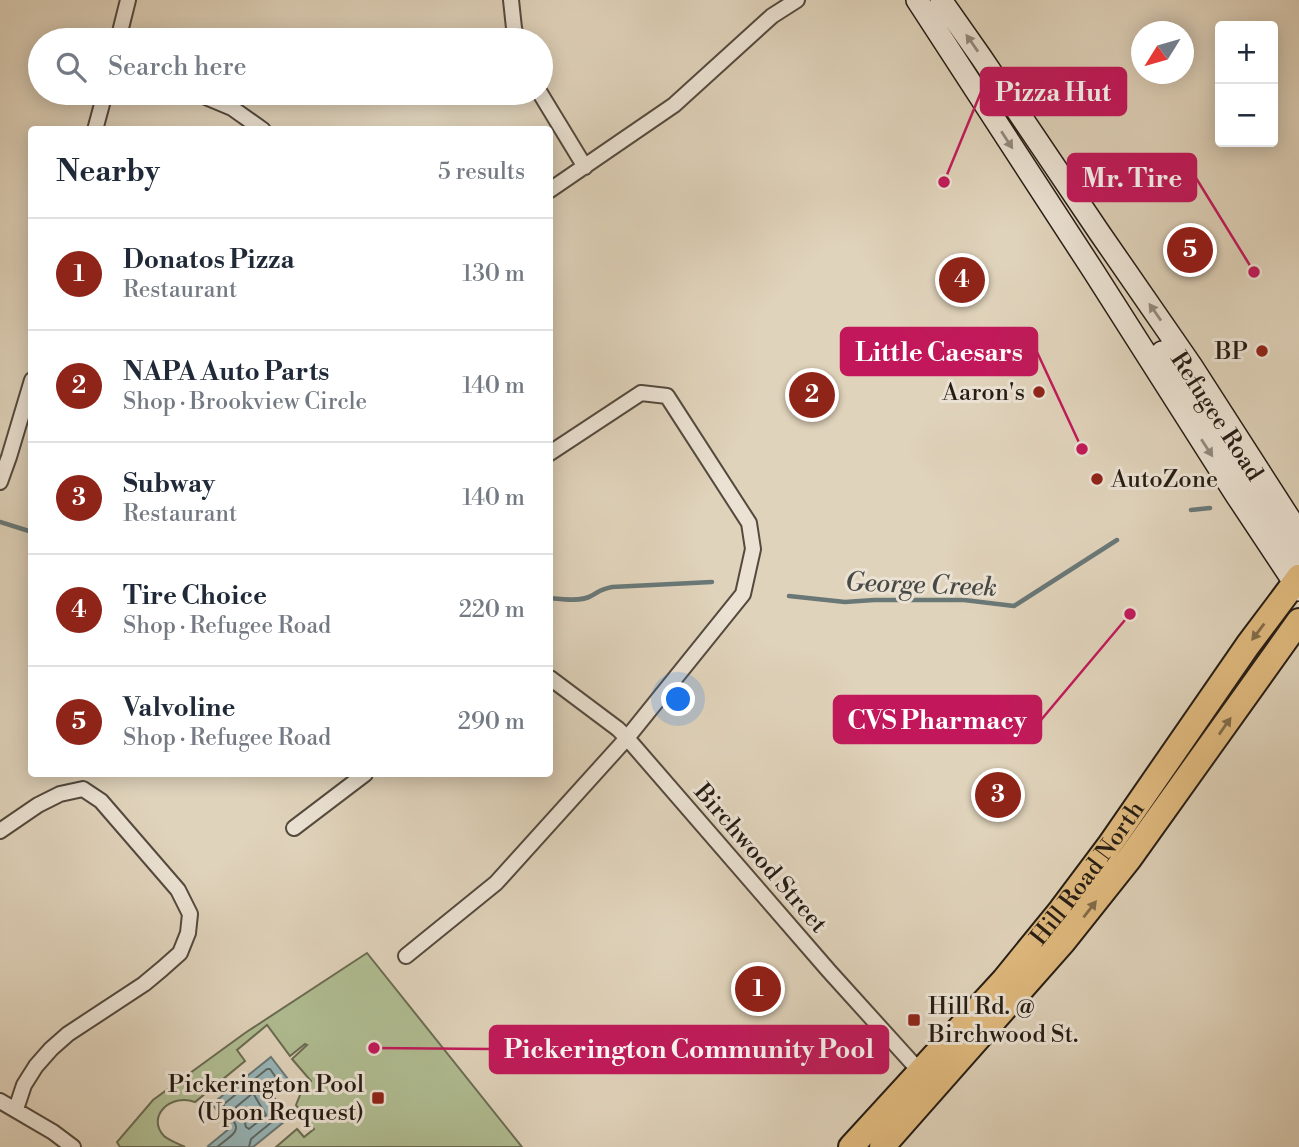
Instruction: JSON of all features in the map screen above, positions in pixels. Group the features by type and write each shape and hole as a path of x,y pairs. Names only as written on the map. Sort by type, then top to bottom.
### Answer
{"highway":[{"name":"Hill Road North","path":"851,1147 923,1075 944,1046 1004,980 1061,909 1109,846 1241,656 1298,583"},
{"name":"Hill Road North","path":"882,1147 1063,942 1121,869 1299,621"}],"main road":[{"name":"Refugee Road","path":"917,0 1236,495 1298,583"},
{"name":"Refugee Road","path":"941,0 1191,365 1299,533"},
{"name":"Refugee Road","path":"1116,306 1134,311 1299,558"}],"street":[{"path":"121,28 128,0"},
{"path":"511,0 514,28"},
{"path":"553,188 674,105 751,34 797,0"},
{"path":"96,126 101,105"},
{"path":"225,105 258,126"},
{"path":"547,105 585,167"},
{"path":"0,482 28,393"},
{"path":"406,956 496,883 627,738 743,594 753,549 749,523 667,396 641,393 553,451"},
{"name":"Birchwood Street","path":"553,680 627,738 923,1075"},
{"path":"294,828 361,777"},
{"path":"0,831 38,805 60,794 83,789 101,801 178,890 190,914 188,933 180,953 144,984 68,1034 51,1049 24,1086 16,1110"},
{"path":"0,1101 73,1147"}],"green space":[{"path":"367,953 522,1147 276,1147 297,1129 304,1137 314,1129 296,1105 302,1090 311,1081 292,1059 307,1045 290,1056 267,1025 237,1050 245,1061 195,1102 177,1101 163,1108 159,1115 159,1129 164,1136 185,1147 120,1147 117,1142 153,1100 245,1033"}],"water":[{"path":"271,1057 288,1079 271,1094 290,1117 253,1147 209,1147 230,1128 212,1104"}],"waterway":[{"name":"George Creek","path":"1191,510 1210,508"},
{"name":"George Creek","path":"0,522 28,531"},
{"name":"George Creek","path":"789,596 845,602 964,600 1014,606 1117,540"},
{"name":"George Creek","path":"553,598 582,599 612,587 712,582"}],"place":[{"name":"Pizza Hut","path":"944,182"},
{"name":"Valvoline","path":"1190,250"},
{"name":"Mr. Tire","path":"1254,272"},
{"name":"Tire Choice","path":"962,280"},
{"name":"BP","path":"1262,351"},
{"name":"Aaron's","path":"1039,392"},
{"name":"NAPA Auto Parts","path":"812,395"},
{"name":"Little Caesars","path":"1082,449"},
{"name":"AutoZone","path":"1097,479"},
{"name":"CVS Pharmacy","path":"1130,614"},
{"name":"Subway","path":"998,795"},
{"name":"Donatos Pizza","path":"758,989"},
{"name":"Hill Rd. @ Birchwood St.","path":"914,1020"},
{"name":"Pickerington Community Pool","path":"374,1048"},
{"name":"Pickerington Pool (Upon Request)","path":"378,1098"}]}
